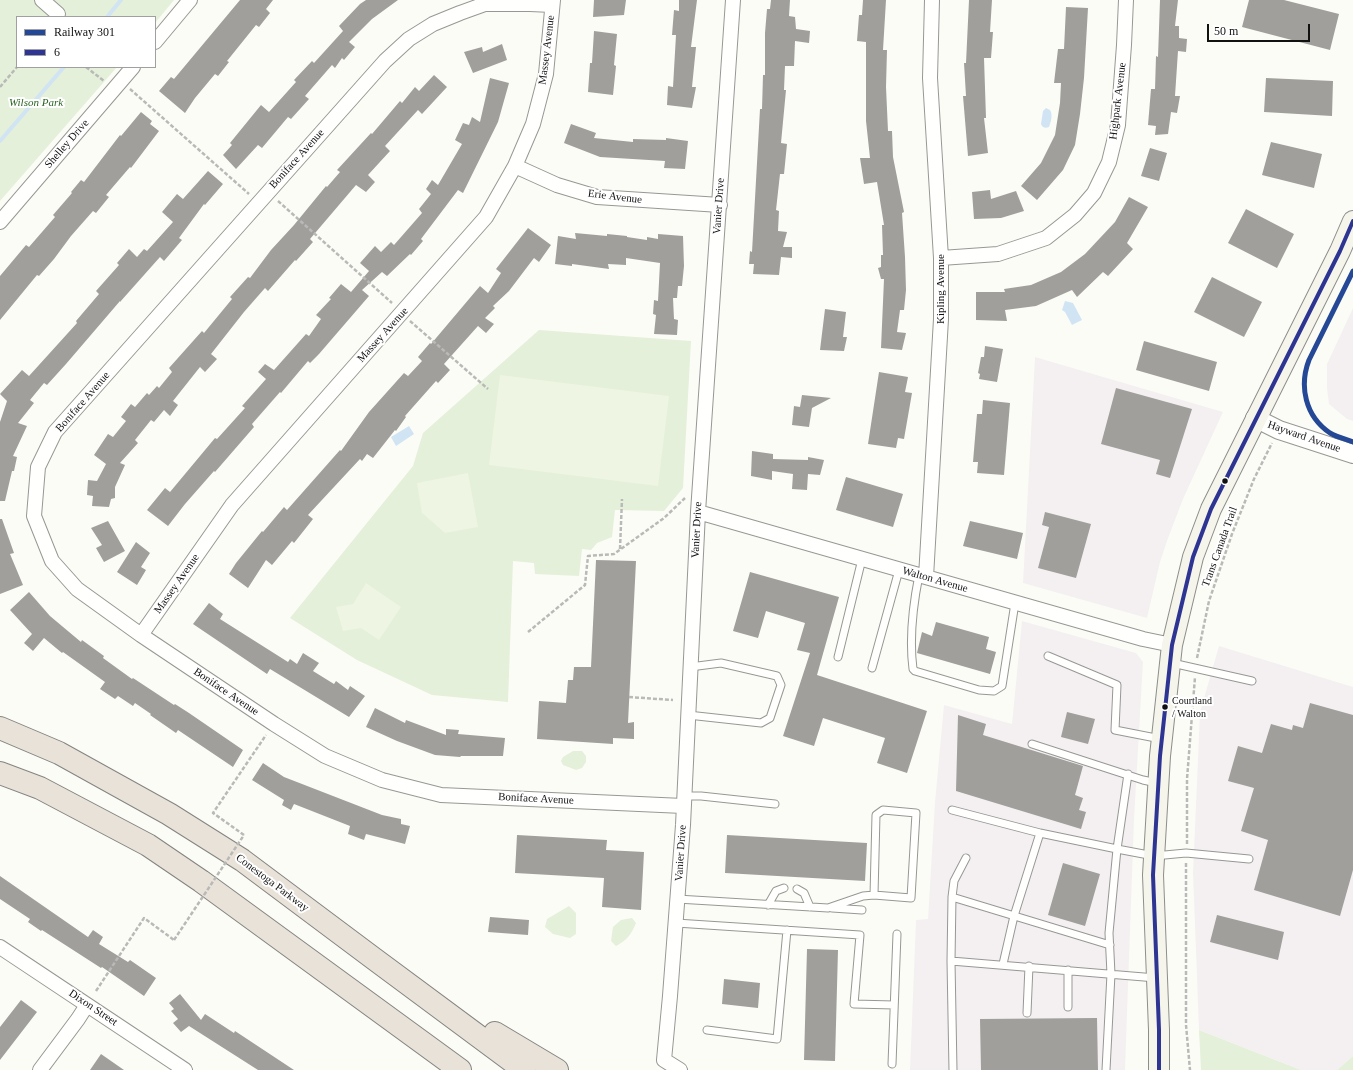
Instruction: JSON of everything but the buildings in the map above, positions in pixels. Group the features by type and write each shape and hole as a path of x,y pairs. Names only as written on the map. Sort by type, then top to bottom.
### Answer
{"highway":[{"name":"Conestoga Parkway","path":"0,728 59,753 176,818 242,860 524,1070"},
{"path":"0,773 40,788 148,845 208,886 460,1070"},
{"path":"373,958 557,1070"}],"main road":[{"path":"1159,1070 1159,1030 1153,875 1157,783 1171,654 1193,558 1211,509 1255,418 1340,251 1353,221"}],"street":[{"path":"42,0 58,14"},
{"path":"156,41 190,0"},
{"name":"Vanier Drive","path":"680,1070 664,1060 676,923 684,801 698,512 733,0"},
{"name":"Kipling Avenue","path":"923,576 941,319 941,258 930,78 932,0"},
{"name":"Highpark Avenue","path":"941,258 998,254 1046,238 1075,215 1094,193 1109,162 1118,126 1126,0"},
{"name":"Massey Avenue","path":"141,635 232,505 486,217 515,166 533,124 546,74 552,2"},
{"name":"Boniface Avenue","path":"552,2 530,4 485,4 433,24 409,39 385,61 55,432 38,467 34,516 52,561 77,589 141,635 274,724 325,756 382,780 441,795 684,801"},
{"name":"Shelley Drive","path":"0,222 133,68"},
{"name":"Erie Avenue","path":"515,166 557,186 597,197 720,205"},
{"name":"Hayward Avenue","path":"1255,418 1279,430 1353,454"},
{"name":"Walton Avenue","path":"698,512 1143,640 1171,654"},
{"name":"Dixon Street","path":"0,947 185,1070"},
{"path":"40,1070 78,1019 87,1004"}],"lane":[{"path":"838,658 862,559"},
{"path":"872,668 899,570"},
{"path":"923,576 914,612 911,653 913,669 915,671 979,690 994,691 1002,686 1015,603"},
{"path":"1171,654 1252,681"},
{"path":"1048,656 1117,685 1115,730 1162,739"},
{"path":"688,715 761,723 770,718 781,685 777,676 721,663 690,667"},
{"path":"1032,744 1143,780 1157,783"},
{"path":"1106,1070 1111,974 1109,933 1117,850 1128,774"},
{"path":"684,801 702,796 775,804"},
{"path":"828,908 863,896 874,895 911,898 916,813 883,810 876,815 874,895"},
{"path":"952,810 1040,833 1117,850 1154,856 1186,853 1249,859"},
{"path":"1003,964 1014,916 1040,833"},
{"path":"953,1070 951,961 952,897 954,881 966,858"},
{"path":"768,905 776,891 784,888"},
{"path":"797,888 804,893 810,907"},
{"path":"952,897 1110,945"},
{"path":"677,899 862,910"},
{"path":"676,923 860,935 854,1004 894,1005"},
{"path":"708,1030 777,1039 787,930"},
{"path":"892,1064 897,934"},
{"path":"951,961 1029,966 1157,978"},
{"path":"1027,1013 1029,966"},
{"path":"1068,970 1068,1008"}],"path":[{"path":"0,87 16,68"},
{"path":"87,68 106,82"},
{"path":"127,87 253,197"},
{"path":"276,199 395,306"},
{"path":"409,319 488,389"},
{"name":"Trans Canada Trail","path":"1197,654 1209,601 1232,534 1268,448"},
{"path":"528,632 585,585 588,556 614,554 664,518 685,498"},
{"path":"620,550 622,500"},
{"path":"629,697 673,700"},
{"path":"96,990 144,918 174,940 244,836 213,813 274,724"}],"shaded area":[{"path":"1353,308 1353,421 1347,419 1329,404 1327,364"},
{"path":"1035,357 1223,412 1183,499 1167,541 1160,562 1147,618 1023,583"},
{"path":"1022,621 1136,653 1143,662 1134,820 1125,1070 910,1070 916,920 928,919 935,802 944,705 1012,724"},
{"path":"1219,646 1353,687 1353,1056 1337,1070 1301,1070 1199,1030 1193,873 1200,712"}],"green space":[{"name":"Wilson Park","path":"0,0 174,0 156,22 156,16 16,16 16,68 116,68 0,201"},
{"path":"539,330 691,341 683,488 664,511 615,510 612,537 597,543 591,550 582,549 579,576 535,574 534,563 513,561 508,702 432,695 357,660 290,618 413,466 423,433"},
{"path":"500,375 669,396 658,486 489,465"},
{"path":"468,473 478,527 445,533 422,513 417,483"},
{"path":"366,583 401,607 379,640 361,628 343,631 336,607 353,604"},
{"path":"573,751 582,751 586,756 586,762 582,768 576,770 563,765 561,761 563,757"},
{"path":"569,906 576,913 576,934 570,938 553,934 545,927 547,919"},
{"path":"632,918 636,923 632,931 623,942 616,946 611,941 613,927 621,920"},
{"path":"1199,1030 1301,1070 1201,1070"},
{"path":"1353,1056 1353,1070 1337,1070"}],"water":[{"path":"1046,108 1050,110 1052,116 1049,127 1046,128 1041,124 1043,111"},
{"path":"1065,301 1073,303 1082,320 1072,325 1065,312 1062,310"},
{"path":"409,426 414,434 396,446 391,437"}],"waterway":[{"path":"108,16 121,0"},
{"path":"0,141 63,68"}],"rail line":[{"name":"301","path":"1353,271 1309,360 1305,380 1306,400 1315,418 1330,433 1353,442"}],"transit line":[{"name":"6","path":"1159,1070 1159,1030 1153,875 1160,756 1172,645 1193,557 1211,509 1340,251 1353,221"}],"place":[{"name":"Courtland / Walton","path":"1165,707"}]}
